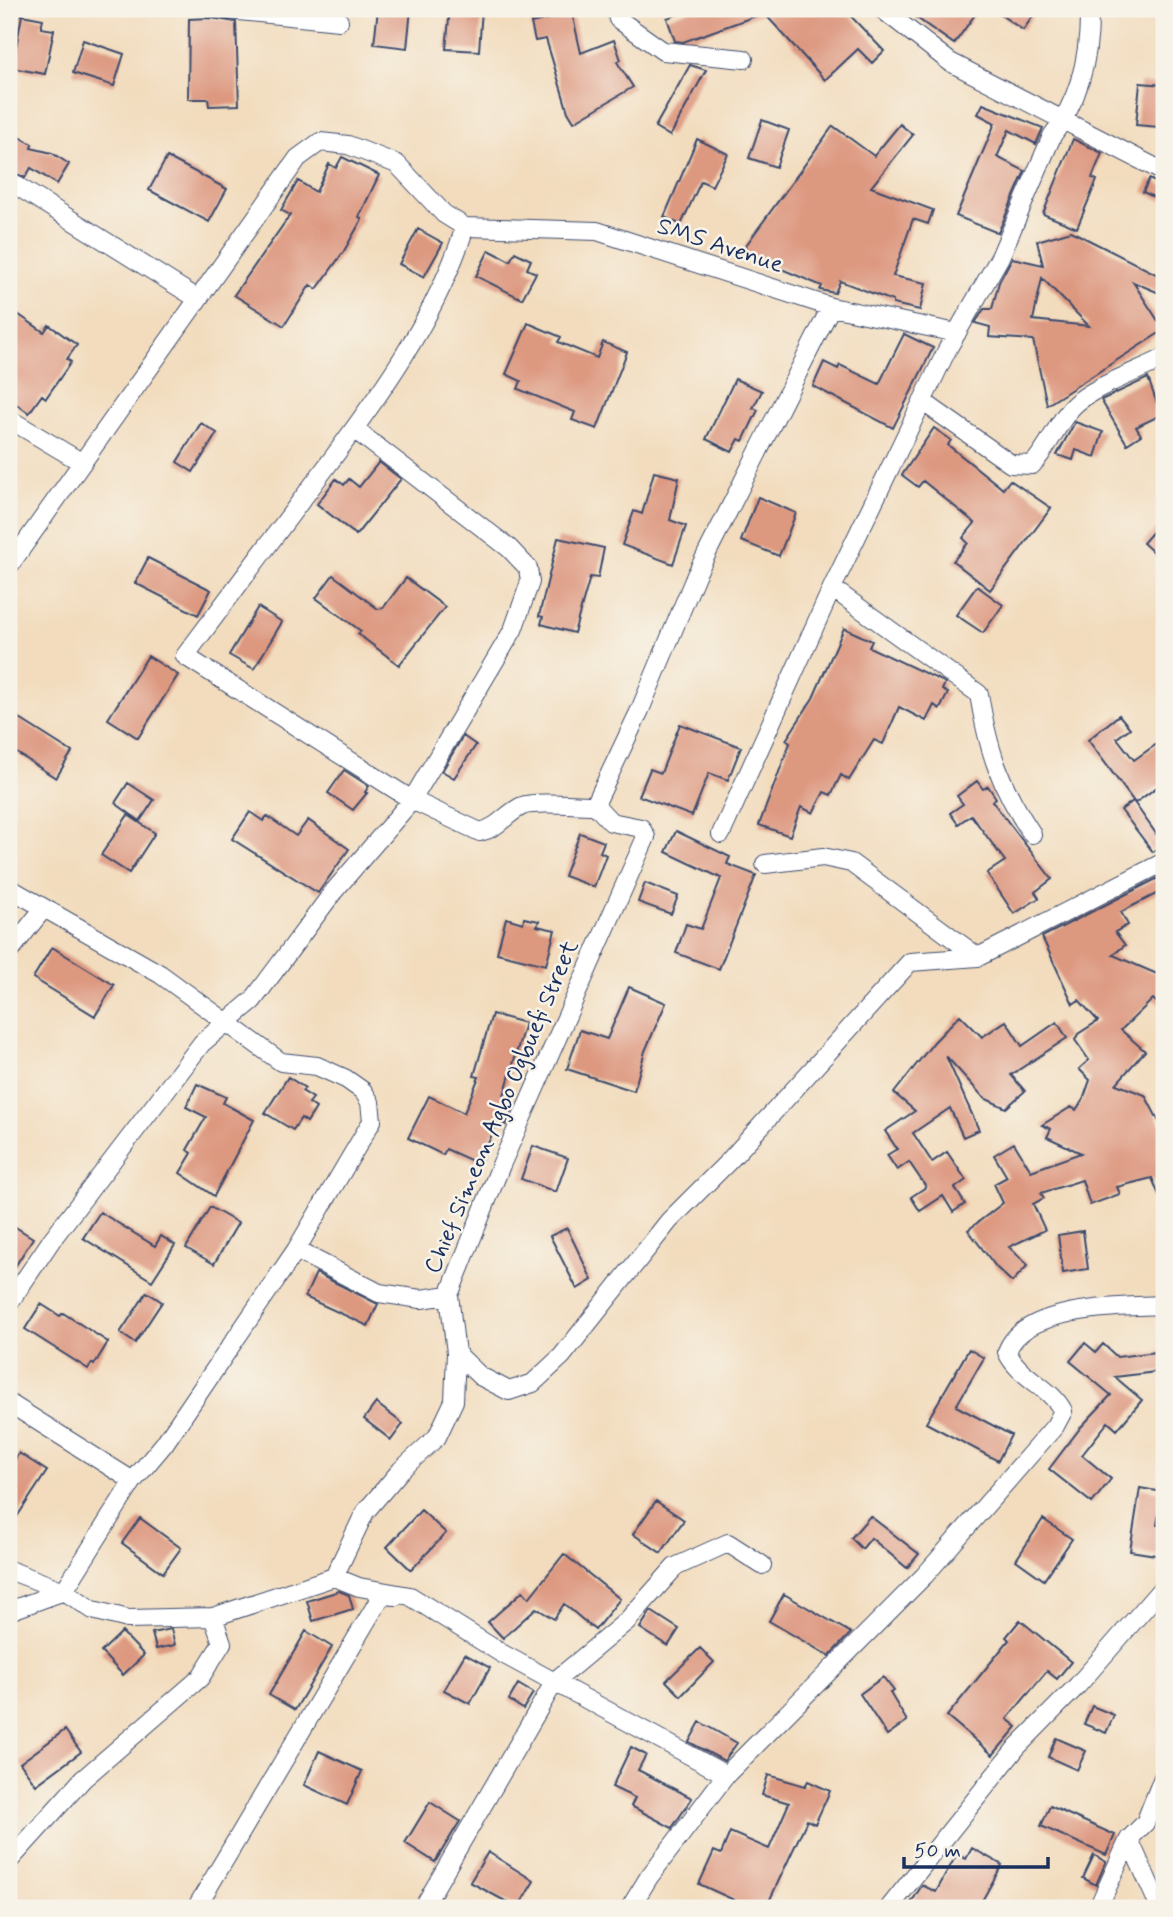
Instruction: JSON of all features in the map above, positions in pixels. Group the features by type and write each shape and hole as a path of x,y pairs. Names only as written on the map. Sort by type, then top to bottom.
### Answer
{"street":[{"path":"218,9 339,22"},
{"path":"616,9 618,19 663,51 744,59"},
{"path":"883,9 950,62 1164,172"},
{"path":"721,834 832,588 922,401 1000,257 1052,136 1063,122 1081,81 1090,32 1089,9"},
{"path":"9,566 298,158 320,142 348,145 397,164 444,214 465,227 452,267 414,341 354,429 185,656 412,800 480,832 491,830 523,806 536,803 595,805 640,710 696,575 831,307"},
{"path":"9,181 198,299"},
{"name":"SMS Avenue","path":"465,227 597,231 831,307 957,333"},
{"path":"922,401 1011,464 1032,465 1044,452 1058,424 1075,403 1164,358"},
{"path":"9,419 81,462"},
{"path":"9,1303 53,1238 202,1043 229,1023 253,1000 334,891 412,800 513,630 530,582 528,568 509,548 354,429"},
{"path":"832,588 979,694 988,744 1014,807 1032,834"},
{"name":"Chief Simeon Agbo Ogbuefi Street","path":"334,1577 365,1512 401,1470 437,1437 454,1401 456,1353 449,1295 501,1165 646,837 641,828 611,822 595,805"},
{"path":"765,864 823,857 851,863 978,957"},
{"path":"456,1353 480,1376 509,1391 533,1383 562,1356 669,1221 729,1161 910,962 978,957 1164,862"},
{"path":"9,888 159,974 281,1062 317,1066 346,1079 362,1091 370,1102 372,1121 296,1250 164,1444 133,1481 64,1591 9,1611"},
{"path":"9,952 44,908"},
{"path":"296,1250 379,1293 421,1299 449,1295"},
{"path":"630,1908 649,1878 726,1775 925,1575 1055,1426 1063,1411 1056,1398 1012,1362 1007,1352 1011,1341 1027,1326 1054,1318 1111,1307 1164,1305"},
{"path":"9,1403 133,1481"},
{"path":"423,1908 555,1681 627,1621 675,1567 728,1543 762,1566"},
{"path":"9,1570 64,1591 93,1610 128,1619 213,1617 334,1577 359,1587 410,1596 502,1653 726,1775"},
{"path":"889,1908 1017,1747 1078,1685 1164,1586"},
{"path":"196,1908 382,1595 410,1596"},
{"path":"9,1861 83,1779 200,1678 222,1643 213,1617"},
{"path":"1098,1908 1129,1839 1145,1823 1164,1775"},
{"path":"1129,1839 1160,1908"}],"building":[{"path":"378,9 411,9 407,48 374,44"},
{"path":"450,9 482,9 479,51 446,49"},
{"path":"692,9 844,9 884,51 872,63 858,49 825,80 764,13 683,42 675,41 667,18"},
{"path":"904,9 944,9 952,15 957,9 979,9 954,44"},
{"path":"992,9 1038,9 1023,30"},
{"path":"572,13 581,53 614,40 621,60 617,62 633,87 574,122 568,112 546,39 535,41 531,23"},
{"path":"22,15 43,19 41,28 54,30 45,74 12,68"},
{"path":"211,18 236,22 239,105 209,106 208,99 188,99 189,19"},
{"path":"83,40 124,54 114,86 73,73"},
{"path":"690,65 706,70 670,136 655,127"},
{"path":"1140,83 1164,85 1159,127 1136,125"},
{"path":"983,104 1043,128 1036,144 1009,130 997,157 1025,171 998,233 956,216 995,123 978,114"},
{"path":"762,120 789,130 776,167 749,158"},
{"path":"900,124 913,135 871,187 933,210 928,224 913,219 893,276 926,283 920,310 893,304 893,301 840,281 835,293 820,290 822,286 741,252 833,126 874,156"},
{"path":"9,131 32,144 31,148 52,153 69,164 57,184 31,168 25,178 9,170"},
{"path":"697,139 728,154 712,186 701,181 681,225 664,217"},
{"path":"1073,139 1102,153 1092,178 1097,180 1077,228 1043,214"},
{"path":"167,157 227,189 209,222 149,190"},
{"path":"342,157 379,175 359,217 362,219 344,251 317,289 310,285 284,326 234,295 290,215 281,210 298,181 316,192 329,164 336,168"},
{"path":"1149,179 1164,186 1164,202 1143,192"},
{"path":"418,229 443,243 424,277 399,264"},
{"path":"1071,231 1164,278 1164,295 1133,282 1164,330 1047,405 1033,340 989,337 990,327 975,323 984,309 992,309 999,282 1012,258 1043,265 1037,241","holes":["1042,278 1089,326 1033,320"]},
{"path":"489,250 510,261 515,252 531,260 527,269 536,273 522,299 476,276"},
{"path":"9,308 44,332 49,325 77,345 67,359 71,362 46,398 42,395 29,413 9,399"},
{"path":"528,323 561,337 558,342 597,358 603,342 627,352 597,429 572,420 575,412 518,389 521,381 506,374"},
{"path":"904,334 933,348 893,428 813,386 824,362 838,369 840,365 879,384"},
{"path":"1148,378 1161,415 1136,427 1141,435 1127,444 1101,400"},
{"path":"735,379 762,391 753,408 758,410 743,441 739,439 732,452 706,439"},
{"path":"1075,422 1103,432 1095,457 1076,450 1073,460 1057,455"},
{"path":"201,423 217,433 193,472 177,462"},
{"path":"934,428 951,440 948,445 1003,489 1010,480 1051,508 990,590 953,561 968,543 963,538 975,523 923,481 918,487 902,475"},
{"path":"379,462 401,479 356,535 317,504 336,479 344,485 349,479 359,487"},
{"path":"654,472 679,478 670,520 686,526 673,564 622,545 634,511 642,514"},
{"path":"758,497 796,513 779,556 741,541"},
{"path":"1164,519 1164,562 1143,543"},
{"path":"558,538 604,548 598,578 590,577 574,633 541,624 543,617 539,616"},
{"path":"148,558 211,590 198,615 135,583"},
{"path":"333,575 378,609 383,608 406,578 445,607 399,665 358,634 361,631 316,598"},
{"path":"977,586 1003,605 983,633 956,615"},
{"path":"258,607 282,622 254,669 229,655"},
{"path":"844,628 872,641 869,647 942,681 945,683 942,690 948,693 940,709 934,705 926,721 899,707 883,744 874,740 849,780 841,775 831,795 824,792 813,813 801,807 790,836 759,825 790,743 786,740 813,698"},
{"path":"148,656 178,675 138,738 108,719"},
{"path":"9,712 72,752 56,778 9,748"},
{"path":"1119,715 1130,728 1117,738 1134,760 1164,739 1164,782 1135,803 1088,740"},
{"path":"680,724 741,747 728,780 709,773 692,816 639,796 650,769 661,773"},
{"path":"463,736 476,745 454,778 442,771"},
{"path":"344,770 369,786 365,792 367,793 353,810 328,793"},
{"path":"977,781 983,789 988,786 996,798 992,801 1052,879 1035,892 1039,898 1014,914 987,873 1005,861 971,815 958,824 950,813 963,804 957,796"},
{"path":"128,783 154,800 140,821 115,803"},
{"path":"1133,801 1164,845 1153,852 1121,810"},
{"path":"250,812 263,821 267,816 296,836 308,820 349,849 318,893 232,839"},
{"path":"128,815 155,833 129,873 101,855"},
{"path":"676,831 730,857 727,864 756,875 719,969 676,953 686,924 701,929 721,878 666,852"},
{"path":"580,833 604,842 600,852 606,855 594,887 564,876"},
{"path":"1164,875 1164,890 1121,912 1128,925 1115,932 1125,945 1113,955 1164,977 1164,1009 1153,999 1121,1030 1145,1051 1116,1084 1145,1095 1164,1131 1164,1207 1152,1178 1117,1187 1120,1194 1090,1205 1082,1180 1041,1193 1044,1198 1033,1204 1045,1230 1009,1247 1028,1265 1012,1282 997,1268 968,1230 1003,1203 994,1184 1007,1177 994,1155 1014,1143 1031,1171 1081,1153 1047,1137 1051,1129 1042,1125 1071,1107 1076,1110 1083,1100 1090,1080 1079,1069 1089,1060 1075,1040 1078,1034 1098,1021 1079,1000 1073,1004 1042,937"},
{"path":"645,883 678,896 671,914 638,902"},
{"path":"506,918 523,923 524,918 539,921 537,926 555,930 546,965 497,953"},
{"path":"52,947 114,985 95,1016 33,978"},
{"path":"629,987 666,1003 645,1051 634,1091 567,1069 580,1030 607,1039"},
{"path":"492,1014 525,1023 503,1099 515,1104 506,1125 498,1121 479,1164 446,1149 443,1155 408,1138 429,1096 464,1113 479,1077 474,1076"},
{"path":"960,1015 982,1037 1006,1021 1022,1046 1057,1022 1067,1038 1011,1075 1025,1091 1006,1108 984,1098 946,1056 979,1130 963,1137 950,1108 913,1133 932,1162 947,1152 966,1180 955,1188 965,1204 953,1212 943,1196 920,1211 911,1197 926,1187 909,1162 897,1170 887,1155 897,1149 885,1131 915,1111 894,1093 934,1042"},
{"path":"288,1077 305,1088 302,1091 313,1098 309,1103 316,1108 307,1122 301,1118 293,1130 265,1113"},
{"path":"197,1084 226,1097 223,1103 254,1120 214,1196 180,1173 192,1153 187,1150 206,1117 186,1107"},
{"path":"533,1146 568,1158 556,1192 521,1179"},
{"path":"210,1207 238,1223 214,1264 186,1248"},
{"path":"100,1212 155,1246 161,1236 175,1245 152,1281 83,1238"},
{"path":"9,1223 33,1238 9,1276"},
{"path":"567,1228 592,1280 577,1289 550,1236"},
{"path":"1083,1231 1088,1269 1063,1273 1058,1235"},
{"path":"316,1273 378,1304 368,1326 305,1297"},
{"path":"147,1292 162,1302 135,1343 120,1333"},
{"path":"41,1304 60,1316 63,1313 108,1342 94,1365 92,1363 88,1369 25,1329"},
{"path":"1085,1343 1096,1352 1103,1344 1117,1357 1164,1351 1164,1371 1115,1377 1142,1400 1117,1430 1108,1422 1082,1455 1111,1479 1092,1503 1049,1469 1081,1427 1111,1395 1070,1361"},
{"path":"969,1349 984,1358 956,1406 1011,1435 998,1461 926,1423"},
{"path":"376,1403 403,1424 391,1440 364,1419"},
{"path":"19,1453 47,1471 9,1529 9,1469"},
{"path":"1140,1488 1163,1492 1157,1525 1164,1526 1162,1556 1130,1551"},
{"path":"656,1501 684,1520 661,1553 633,1534"},
{"path":"421,1510 446,1533 411,1570 387,1547"},
{"path":"870,1516 919,1554 907,1568 871,1538 862,1549 851,1538"},
{"path":"140,1518 181,1548 163,1573 122,1543"},
{"path":"1043,1519 1072,1539 1044,1580 1016,1560"},
{"path":"564,1554 620,1599 595,1630 564,1604 554,1619 536,1608 503,1638 488,1622 523,1591 529,1598"},
{"path":"339,1591 349,1595 353,1609 313,1621 307,1601"},
{"path":"784,1594 851,1633 829,1656 769,1621"},
{"path":"651,1611 679,1629 668,1646 640,1628"},
{"path":"1020,1620 1071,1662 1057,1679 1047,1671 1007,1719 1017,1727 993,1755 947,1716 1009,1640 1006,1637"},
{"path":"171,1629 175,1645 156,1649 152,1633"},
{"path":"306,1631 332,1647 295,1710 269,1695"},
{"path":"122,1632 144,1655 123,1675 101,1652"},
{"path":"700,1648 714,1662 681,1696 666,1681"},
{"path":"465,1654 490,1668 470,1704 444,1690"},
{"path":"883,1677 894,1691 890,1693 907,1721 887,1735 860,1694"},
{"path":"518,1684 533,1693 523,1709 509,1700"},
{"path":"1092,1706 1114,1715 1106,1733 1084,1724"},
{"path":"700,1722 737,1743 724,1761 689,1742"},
{"path":"65,1730 81,1752 36,1785 20,1763"},
{"path":"1056,1738 1086,1751 1077,1770 1048,1757"},
{"path":"631,1747 646,1755 638,1770 692,1798 672,1828 631,1806 635,1798 612,1787"},
{"path":"319,1751 362,1771 347,1805 304,1785"},
{"path":"768,1775 805,1786 808,1781 830,1791 815,1824 807,1820 766,1908 729,1908 734,1900 699,1884 714,1851 721,1854 730,1832 769,1849 789,1803 762,1795"},
{"path":"430,1802 460,1821 435,1862 405,1843"},
{"path":"1050,1806 1115,1835 1106,1855 1041,1826"},
{"path":"972,1848 1002,1865 978,1908 908,1908 922,1885 936,1892 957,1854 966,1859"},
{"path":"488,1852 534,1881 518,1908 470,1882"},
{"path":"1094,1855 1106,1862 1096,1885 1083,1878"}]}
